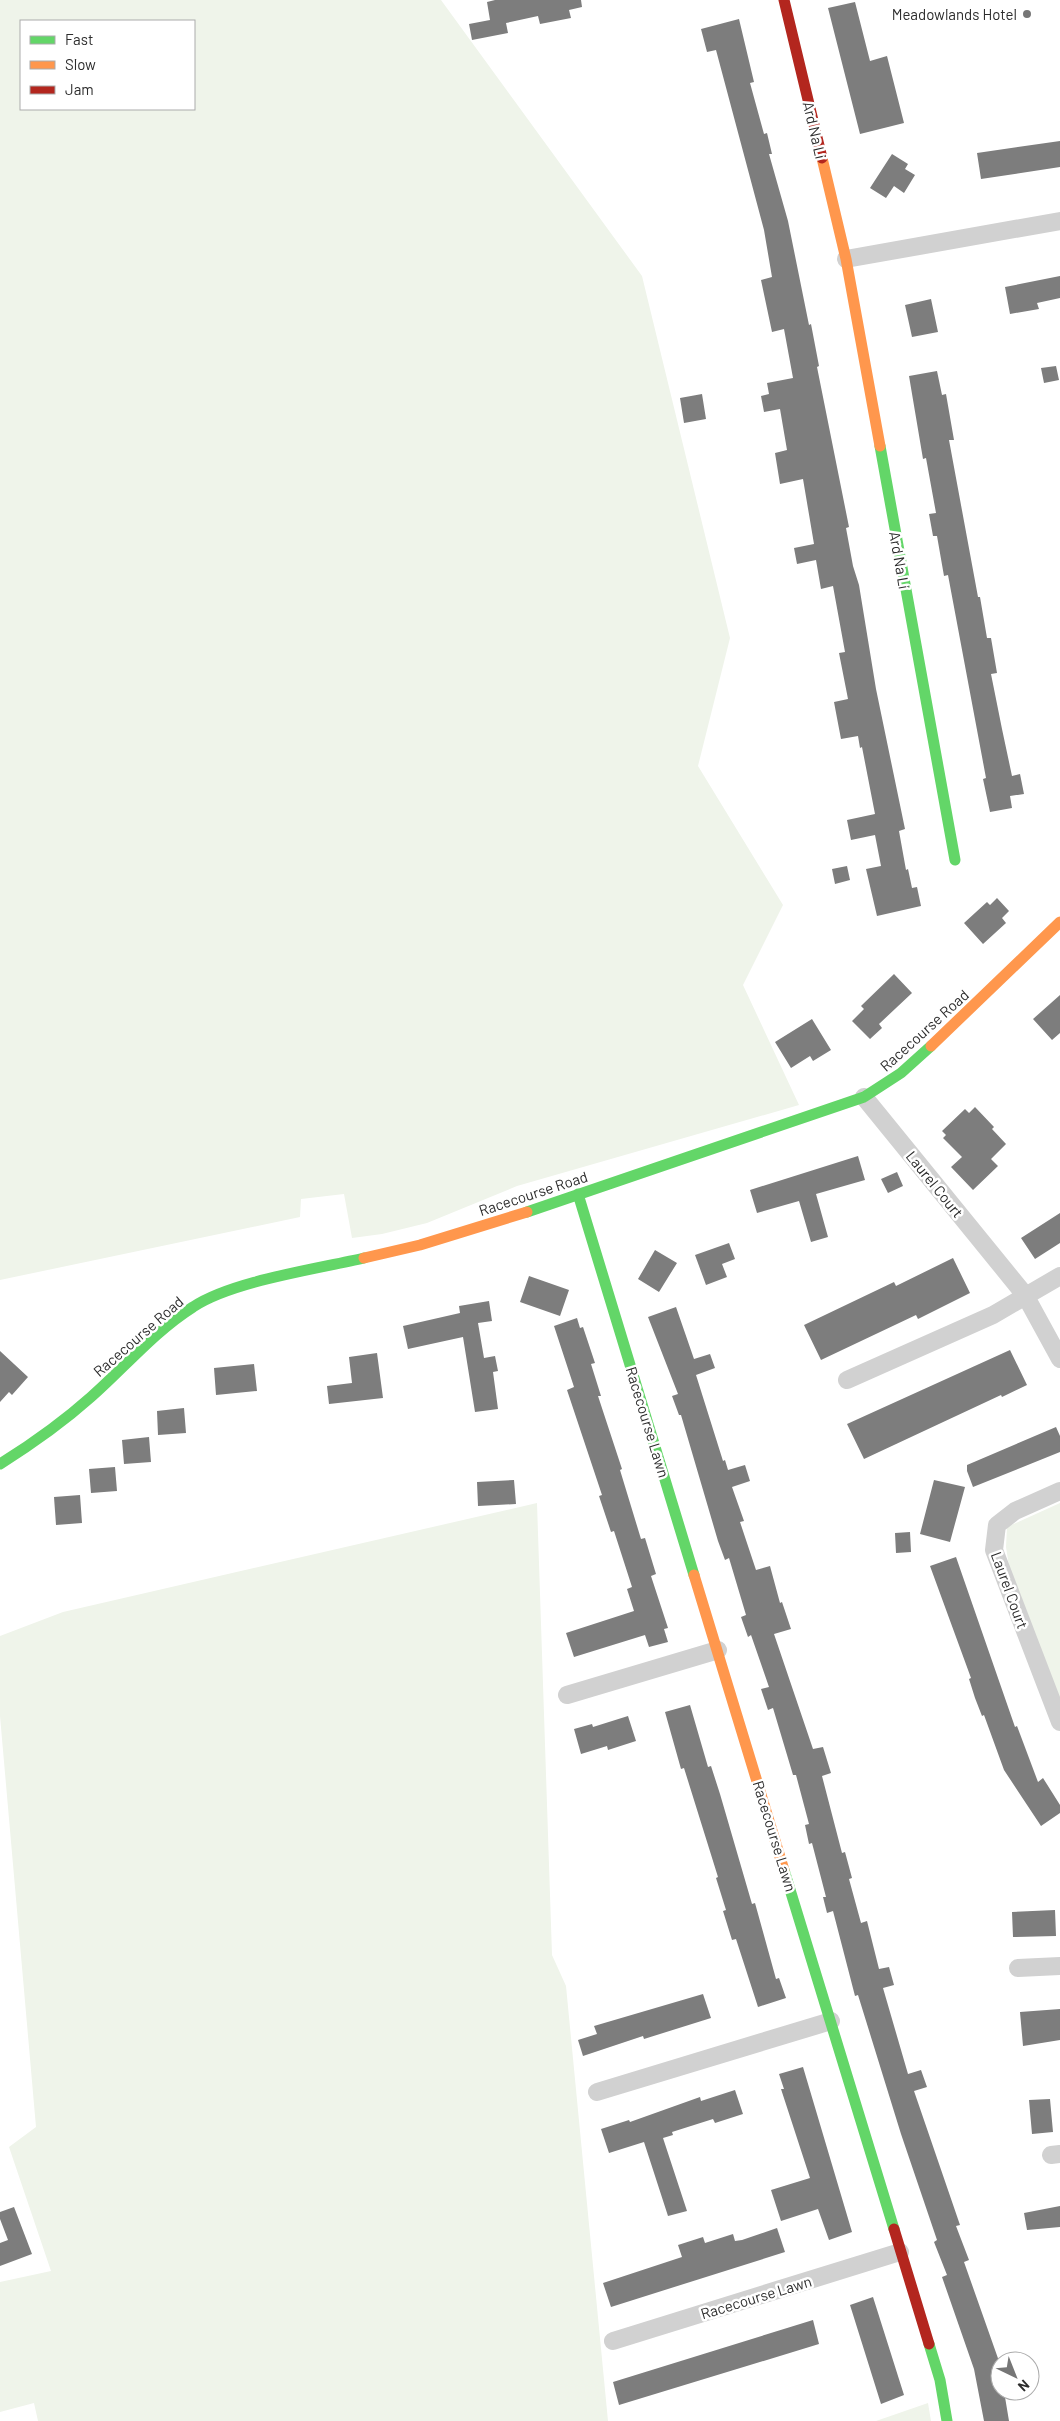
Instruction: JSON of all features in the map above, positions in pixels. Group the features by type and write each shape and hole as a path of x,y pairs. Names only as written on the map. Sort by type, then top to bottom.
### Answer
{"street":[{"name":"Ard Na Lí","path":"784,0 846,259 955,860"},
{"path":"846,259 1060,221"},
{"name":"Racecourse Road","path":"0,1464 35,1442 90,1398 163,1330 194,1306 214,1297 244,1286 420,1245 578,1194 864,1097 889,1082 915,1062 1060,922"},
{"name":"Laurel Court","path":"864,1097 1025,1295 1060,1359"},
{"name":"Racecourse Lawn","path":"578,1194 832,2021 940,2380 947,2421"},
{"path":"847,1380 993,1315 1060,1276"},
{"name":"Laurel Court","path":"1060,1491 1015,1511 997,1525 994,1550 1060,1722"},
{"path":"567,1695 718,1650"},
{"path":"1018,1968 1060,1966"},
{"path":"597,2092 832,2021"},
{"name":"Racecourse Lawn","path":"612,2341 900,2252"}],"shaded area":[{"path":"0,0 441,0 642,276 730,638 698,766 783,905 743,985 799,1105 517,1186 427,1223 382,1234 352,1238 344,1194 301,1199 300,1217 0,1280"},
{"path":"537,1503 552,1955 566,1986 608,2421 38,2421 34,2403 0,2412 0,2282 51,2271 9,2147 36,2127 0,1716 0,1636 63,1612"},
{"path":"1060,1503 1060,1701 1010,1573 1006,1547 1007,1527"},
{"path":"928,2403 931,2421 876,2421"}],"building":[{"path":"495,0 581,0 582,7 569,10 571,18 540,24 538,16 506,23 508,33 472,40 469,24 490,20 487,2"},
{"path":"855,2 870,61 887,56 904,123 860,134 828,8"},
{"path":"739,19 754,82 750,83 764,134 767,133 772,154 769,154 788,221 809,325 811,324 819,366 817,367 849,527 846,528 853,566 859,585 876,689 905,829 899,831 906,870 908,869 912,888 917,887 921,906 877,916 866,869 881,866 875,835 851,840 847,820 875,814 862,747 860,748 858,736 841,739 834,702 848,699 839,653 845,652 833,586 821,589 816,560 797,564 794,548 814,544 803,479 780,484 775,453 787,450 780,409 764,412 761,396 769,394 767,383 793,378 784,329 772,332 761,280 772,277 764,230 716,50 707,52 701,29"},
{"path":"1060,141 1060,167 981,179 977,153"},
{"path":"892,154 908,164 905,169 915,175 904,193 894,186 886,198 870,188"},
{"path":"1060,276 1060,298 1037,303 1039,309 1010,314 1005,287"},
{"path":"931,299 938,332 912,337 905,305"},
{"path":"1056,366 1059,380 1044,383 1041,368"},
{"path":"937,371 942,395 946,394 954,440 949,440 978,597 980,597 987,638 991,638 997,673 991,674 1002,729 1012,776 1020,774 1024,794 1010,796 1012,808 990,812 983,779 986,778 948,575 944,576 937,536 933,536 929,514 936,513 926,458 923,459 909,376"},
{"path":"702,394 706,419 684,423 680,398"},
{"path":"847,866 850,880 835,884 832,869"},
{"path":"997,898 1009,911 1002,918 1006,923 983,944 964,923 987,902 990,905"},
{"path":"894,974 912,993 879,1024 882,1028 870,1039 852,1021 864,1009 861,1006"},
{"path":"1060,995 1060,1033 1052,1040 1033,1019"},
{"path":"812,1019 831,1050 813,1061 810,1056 791,1068 775,1042"},
{"path":"975,1107 994,1127 992,1129 1006,1144 991,1159 998,1166 973,1190 951,1167 962,1157 943,1138 946,1135 942,1131 965,1109 969,1113"},
{"path":"858,1156 865,1180 816,1194 828,1237 811,1242 799,1201 757,1213 750,1190"},
{"path":"897,1172 903,1186 888,1193 881,1179"},
{"path":"1060,1213 1060,1243 1035,1259 1021,1238"},
{"path":"729,1243 735,1259 722,1264 727,1277 706,1285 695,1255"},
{"path":"655,1250 677,1263 659,1292 638,1279"},
{"path":"953,1258 970,1293 918,1319 916,1315 821,1360 804,1325 894,1282 896,1286"},
{"path":"529,1276 569,1290 560,1316 520,1302"},
{"path":"489,1301 492,1321 478,1323 484,1358 495,1356 498,1371 493,1372 498,1409 475,1412 463,1337 408,1349 403,1326 460,1313 459,1306"},
{"path":"676,1307 694,1359 710,1354 715,1368 696,1375 723,1461 725,1460 728,1470 745,1465 750,1481 732,1487 744,1521 740,1522 756,1570 770,1566 780,1603 782,1602 791,1629 774,1634 813,1749 823,1747 831,1773 822,1776 842,1853 845,1852 852,1878 849,1879 861,1923 867,1921 879,1969 889,1967 894,1985 883,1988 908,2074 921,2070 927,2087 914,2091 960,2225 956,2226 969,2260 964,2262 995,2351 990,2351 990,2401 1006,2401 1009,2421 984,2421 974,2369 942,2277 947,2275 934,2242 937,2240 901,2134 858,1995 855,1996 833,1911 827,1913 823,1897 826,1897 812,1843 809,1844 805,1825 809,1824 796,1775 793,1775 773,1708 768,1710 761,1689 769,1687 751,1635 748,1637 741,1617 746,1615 729,1558 725,1560 718,1541 681,1415 679,1415 672,1396 678,1394 648,1317"},
{"path":"577,1318 580,1328 583,1327 595,1363 591,1364 601,1396 598,1396 622,1469 620,1470 641,1539 645,1538 656,1574 651,1576 668,1628 664,1629 668,1642 649,1647 645,1635 574,1657 566,1633 634,1611 627,1589 632,1587 614,1531 611,1532 599,1496 602,1495 567,1390 574,1387 554,1326"},
{"path":"1010,1350 1027,1385 1002,1397 1001,1395 864,1459 847,1424"},
{"path":"0,1351 28,1377 12,1395 9,1392 0,1402"},
{"path":"377,1353 383,1398 329,1404 327,1386 352,1383 349,1357"},
{"path":"254,1364 257,1391 216,1395 214,1368"},
{"path":"184,1408 186,1433 158,1435 157,1411"},
{"path":"1056,1427 1060,1436 1060,1452 973,1487 967,1471 967,1465"},
{"path":"149,1437 151,1462 124,1464 122,1440"},
{"path":"115,1467 117,1491 91,1493 89,1469"},
{"path":"514,1480 516,1504 478,1506 477,1482"},
{"path":"934,1480 965,1487 950,1542 920,1534"},
{"path":"80,1495 82,1523 56,1525 54,1497"},
{"path":"910,1532 911,1552 896,1553 895,1533"},
{"path":"956,1557 1015,1727 1017,1726 1038,1782 1043,1778 1060,1805 1060,1813 1041,1826 1004,1770 984,1715 982,1716 975,1698 969,1679 971,1678 930,1566"},
{"path":"690,1705 708,1767 711,1766 720,1794 752,1904 755,1903 776,1979 779,1978 786,1998 758,2007 736,1939 732,1940 723,1911 726,1910 716,1878 718,1877 684,1768 681,1769 665,1712"},
{"path":"628,1716 636,1741 608,1750 607,1746 581,1754 574,1729 592,1724 593,1727"},
{"path":"1055,1910 1056,1936 1013,1937 1012,1912"},
{"path":"703,1994 711,2018 644,2039 643,2036 583,2056 578,2040 597,2034 594,2026"},
{"path":"1060,2009 1060,2040 1023,2046 1020,2012"},
{"path":"803,2067 852,2232 829,2240 818,2209 781,2221 771,2190 810,2178 781,2089 784,2089 779,2074"},
{"path":"735,2090 743,2114 715,2123 713,2119 672,2132 673,2135 663,2138 687,2211 668,2216 644,2142 609,2153 601,2129 629,2120 630,2122 700,2097 701,2101"},
{"path":"1050,2099 1053,2132 1032,2134 1029,2100"},
{"path":"1060,2206 1060,2227 1027,2230 1024,2213"},
{"path":"14,2207 32,2254 0,2266 0,2243 8,2240 0,2219 0,2212"},
{"path":"777,2228 785,2252 611,2307 603,2283 682,2257 678,2245 703,2237 705,2243 733,2234 735,2241 742,2240"},
{"path":"873,2297 904,2395 881,2404 850,2305"},
{"path":"813,2320 819,2344 619,2405 613,2382"}],"traffic: fast":[{"path":"880,446 955,860"},
{"path":"527,1212 864,1097 901,1073 931,1046"},
{"path":"578,1194 694,1575"},
{"path":"0,1464 35,1441 69,1415 104,1386 153,1338 193,1307 210,1298 252,1283 364,1258"},
{"path":"784,1870 894,2229"},
{"path":"929,2344 940,2380 947,2421"}],"traffic: slow":[{"path":"822,158 846,259 880,446"},
{"path":"931,1046 1060,922"},
{"path":"364,1258 420,1245 527,1212"},
{"path":"694,1575 784,1870"}],"traffic: jam":[{"path":"784,0 822,158"},
{"path":"894,2229 929,2344"}],"place":[{"name":"Meadowlands Hotel","path":"1027,14"}]}
